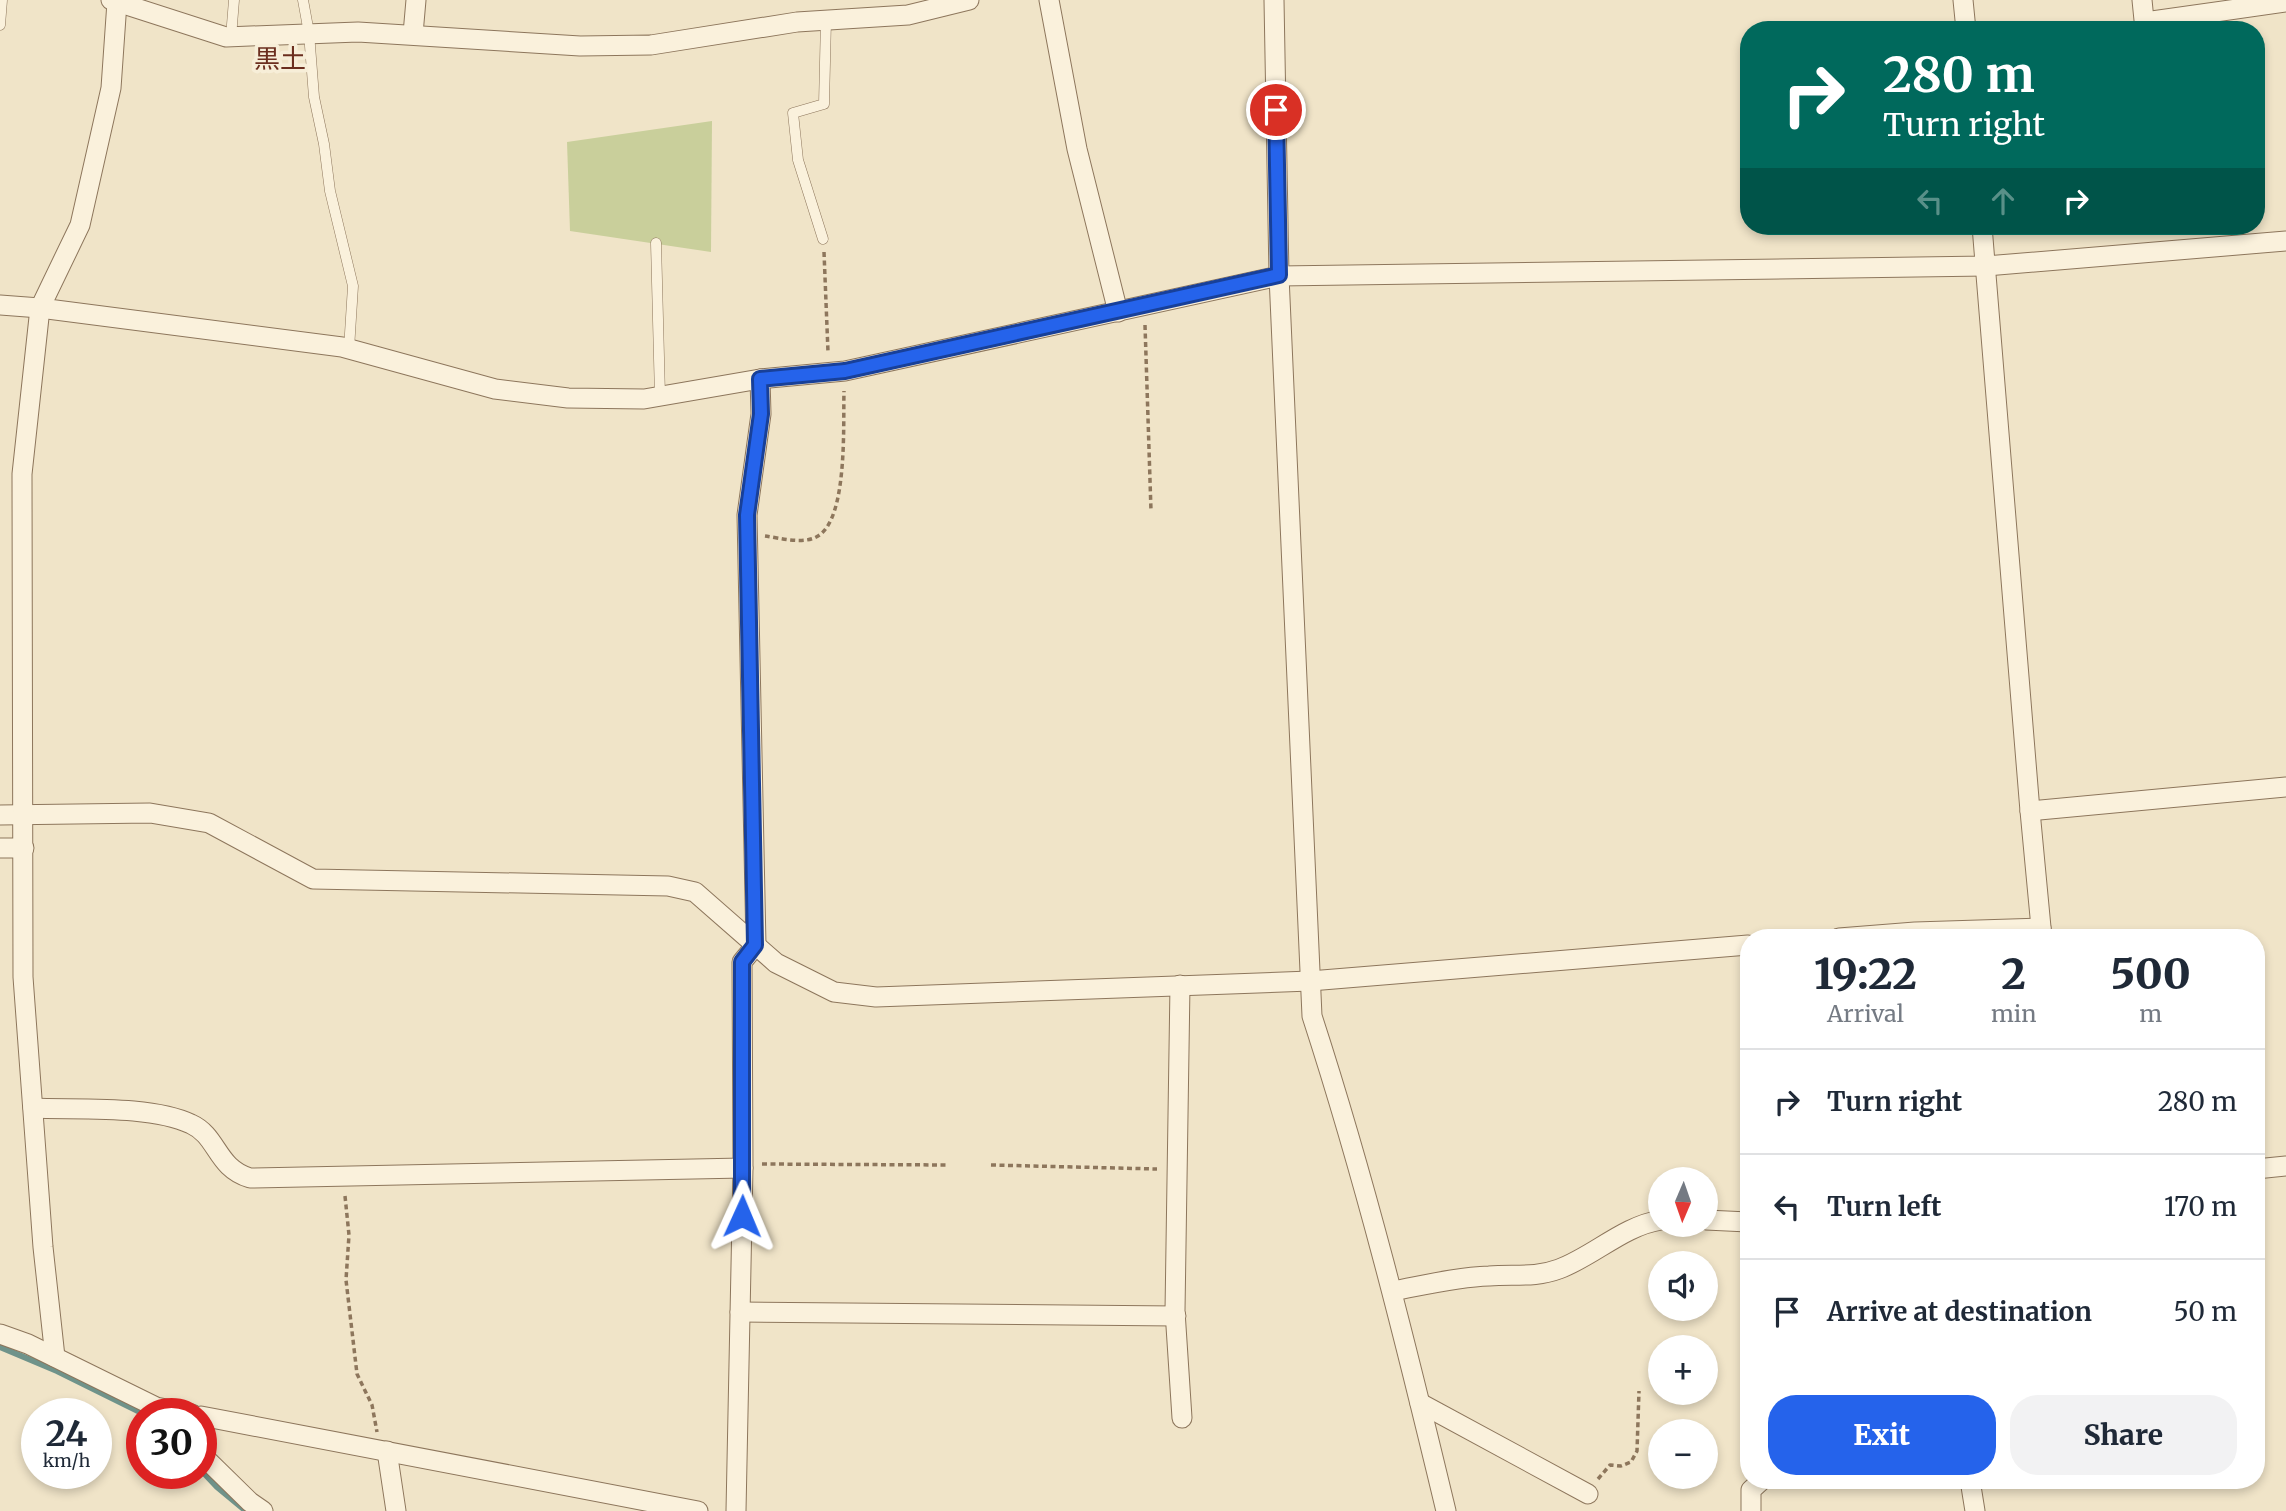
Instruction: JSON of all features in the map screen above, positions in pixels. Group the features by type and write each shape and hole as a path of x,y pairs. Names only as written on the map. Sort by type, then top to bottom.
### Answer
{"street":[{"path":"413,34 416,0"},
{"path":"55,1357 43,1247 23,977 22,474 40,308 80,225 111,88 114,1 231,37 358,32 580,46 651,45 797,23 908,15 969,0"},
{"path":"1048,0 1077,149 1118,312"},
{"path":"1274,0 1279,275 1312,1016 1340,1103 1393,1291 1446,1511"},
{"path":"1963,0 1965,21"},
{"path":"2142,0 2144,21"},
{"path":"2174,21 2286,2"},
{"path":"1983,235 2042,929"},
{"path":"0,305 349,349 495,389 568,398 644,399 760,379 837,372 1279,275 1986,266 2286,241"},
{"path":"736,1511 743,1166 742,962 755,945 747,515 761,414 760,379"},
{"path":"2030,811 2286,787"},
{"path":"0,815 150,813 209,823 313,879 668,886 695,892 776,962 834,992 876,997 1310,981 1740,946"},
{"path":"0,848 24,848"},
{"path":"1180,985 1176,1315 1182,1418"},
{"path":"33,1108 160,1115 192,1124 205,1133 226,1165 236,1174 250,1178 743,1166"},
{"path":"2265,1168 2286,1166"},
{"path":"1718,1221 1740,1222"},
{"path":"1393,1291 1490,1275 1534,1277 1560,1269 1648,1222"},
{"path":"740,1312 1176,1315"},
{"path":"0,1334 28,1344 134,1398"},
{"path":"1420,1403 1588,1494"},
{"path":"217,1419 698,1511"},
{"path":"384,1451 396,1511"},
{"path":"217,1470 263,1511"},
{"path":"1751,1511 1753,1489"},
{"path":"1971,1489 1975,1511"}],"lane":[{"path":"0,24 2,0"},
{"path":"231,37 234,0"},
{"path":"303,0 309,33 314,96 330,191 353,286 349,349"},
{"path":"822,239 798,160 793,113 824,104 826,20"},
{"path":"656,243 660,396"}],"path":[{"path":"747,535 802,540 818,536 833,519 840,496 837,372 822,239"},
{"path":"1144,306 1151,511"},
{"path":"743,1166 949,1165"},
{"path":"991,1165 1177,1170"},
{"path":"344,1176 349,1235 346,1280 357,1374 372,1405 384,1451"},
{"path":"1588,1494 1600,1474 1610,1465 1632,1462 1637,1451 1639,1391"}],"green space":[{"path":"712,121 711,252 570,231 567,142"}],"waterway":[{"path":"0,1347 126,1405"},
{"path":"217,1487 246,1511"}],"district":[{"name":"黒土","path":"280,58"}],"route":[{"path":"742,1216 742,962 755,945 747,515 761,414 760,379 845,371 1279,275 1276,110"}]}
